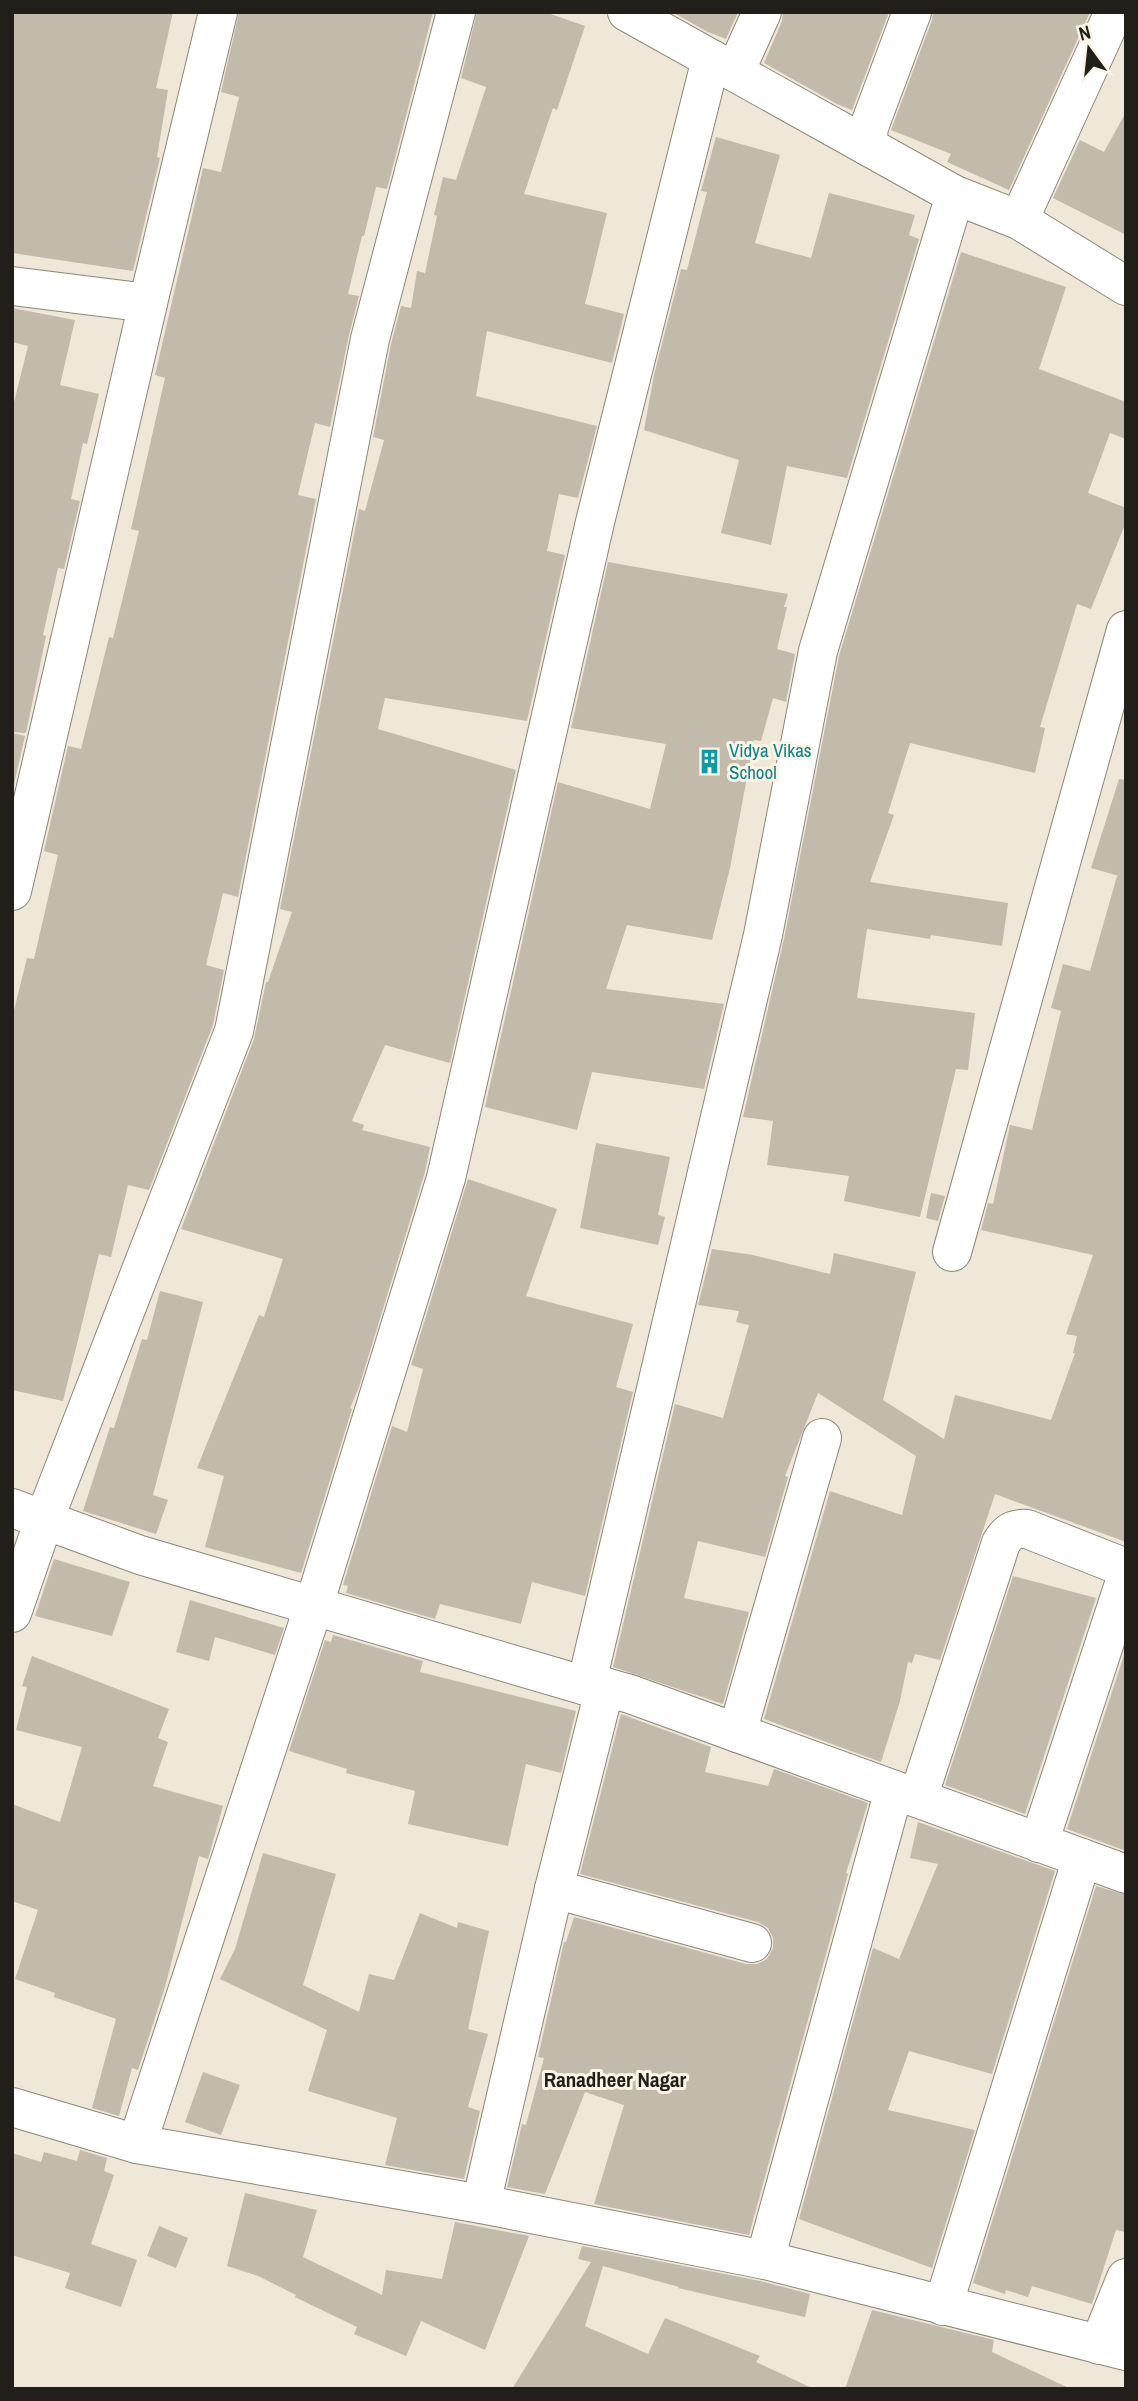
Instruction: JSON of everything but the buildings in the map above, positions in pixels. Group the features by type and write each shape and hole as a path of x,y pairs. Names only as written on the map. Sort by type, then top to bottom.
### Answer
{"street":[{"path":"12,891 218,12"},
{"path":"12,1613 28,1514 234,1031 370,339 456,12"},
{"path":"626,12 955,195 1019,220 1126,286"},
{"path":"137,2144 314,1605 446,1178 595,522 723,66 762,12"},
{"path":"867,146 869,127 912,12"},
{"path":"1019,220 1114,12"},
{"path":"481,2204 554,1889 596,1687 760,948 818,651 955,195"},
{"path":"12,286 148,303"},
{"path":"952,1252 1126,630"},
{"path":"737,1733 822,1438"},
{"path":"28,1514 139,1555 596,1687 737,1733 1126,1874"},
{"path":"765,2260 906,1794 1000,1543 1015,1529 1027,1529 1126,1568"},
{"path":"1039,1843 1126,1578"},
{"path":"943,2306 1082,1858"},
{"path":"554,1889 752,1943"},
{"path":"12,2107 137,2144 481,2204 765,2260 1112,2348 1126,2278"}],"place":[{"name":"Vidya Vikas School","path":"709,761"}],"district":[{"name":"Ranadheer Nagar","path":"615,2079"}]}
